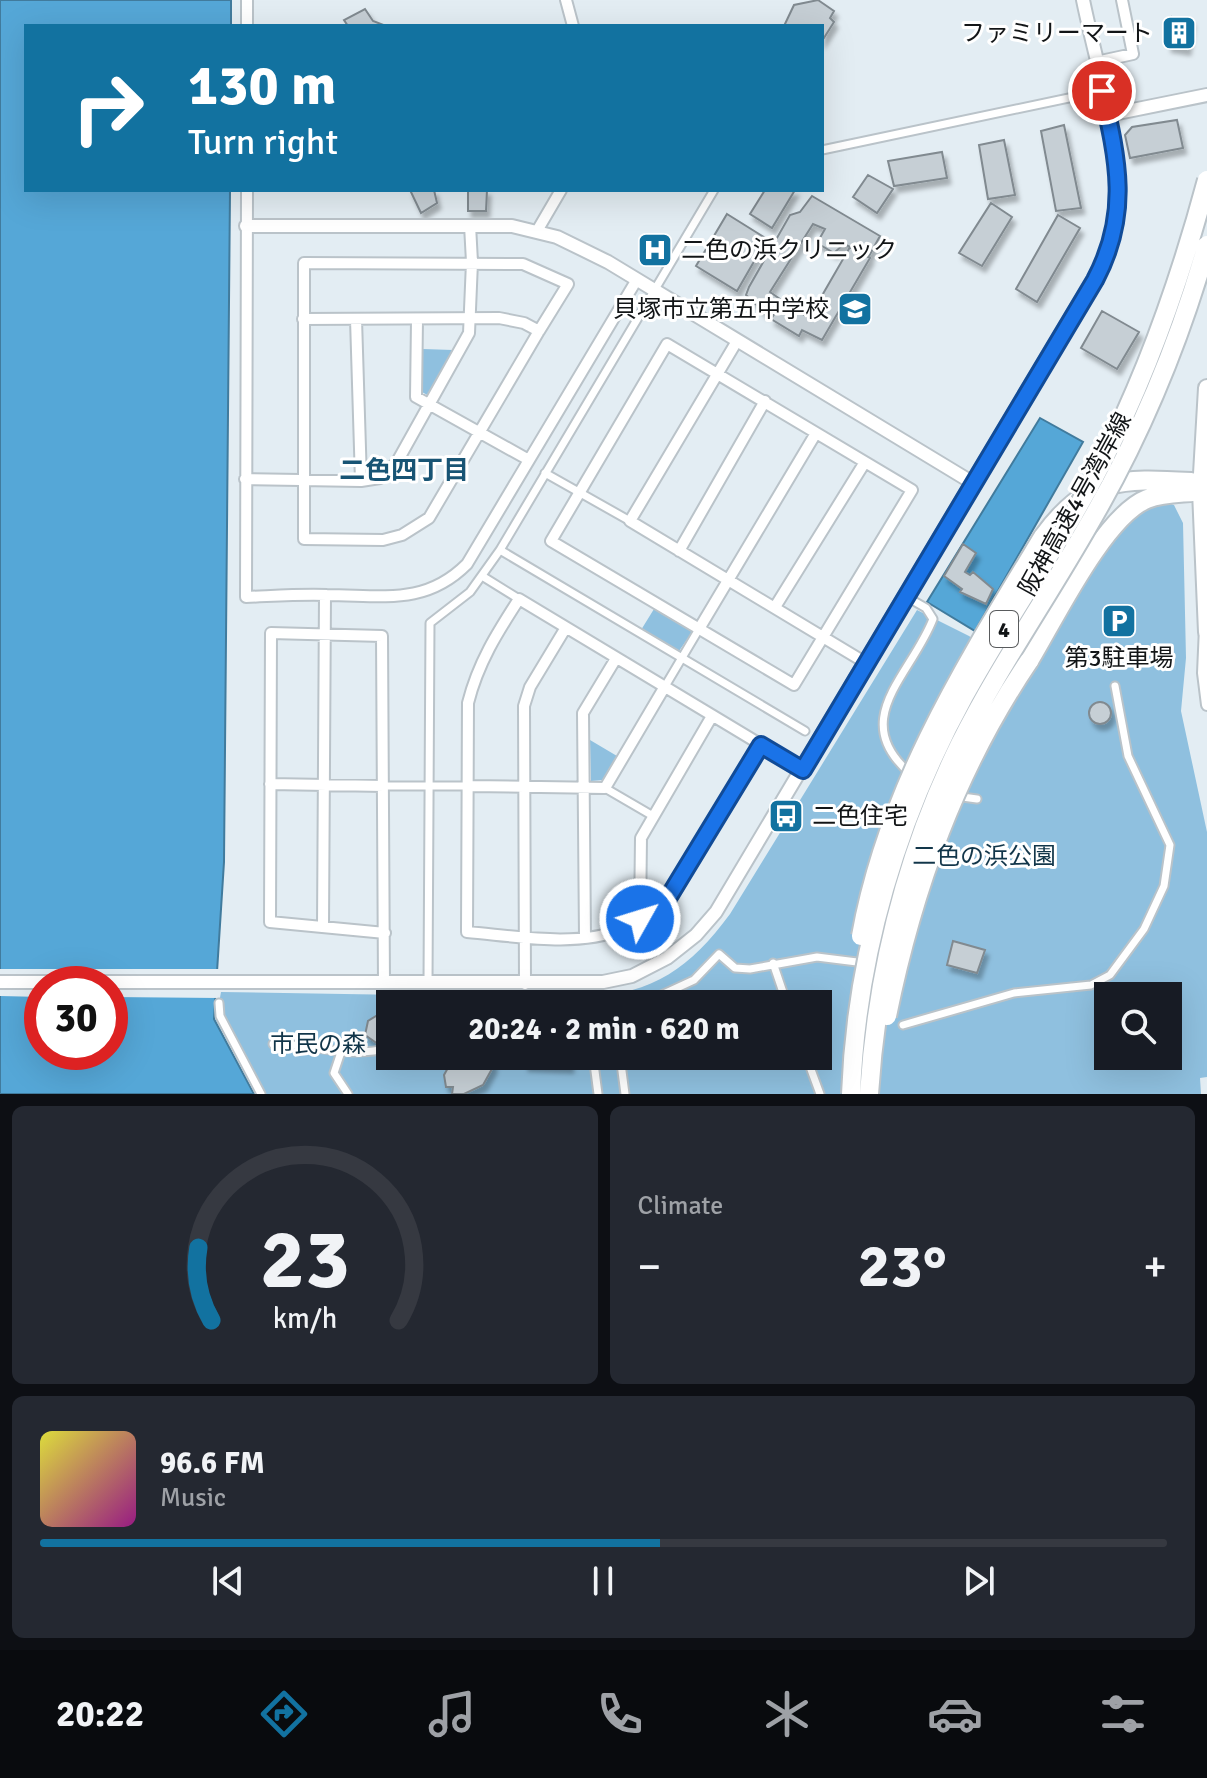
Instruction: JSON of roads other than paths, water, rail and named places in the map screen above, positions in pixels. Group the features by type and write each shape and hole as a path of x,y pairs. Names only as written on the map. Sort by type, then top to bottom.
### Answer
{"highway":[{"name":"阪神高速4号湾岸線","path":"850,1094 852,1058 870,943 901,833 964,695 1075,512 1126,412 1181,270 1207,180"},
{"name":"阪神高速4号湾岸線","path":"869,1094 880,992 903,889 923,829 981,703 1090,522 1142,422 1183,323 1207,245"},
{"path":"850,1094 850,1027 858,954 873,881 888,828 936,719 1043,537 1076,500 1109,483 1129,479 1204,487"},
{"path":"876,1094 890,1001 939,832 968,762 1116,521 1149,498 1204,487"}],"main road":[{"path":"1206,624 1204,487 1207,388"}],"street":[{"path":"247,0 247,24"},
{"path":"566,0 572,24"},
{"path":"0,982 525,984 618,979 651,968 684,947 716,912 1108,255 1119,205 1108,115 1083,0"},
{"path":"1096,62 1133,54 1122,0"},
{"path":"824,150 1102,91"},
{"path":"1108,115 1207,95"},
{"path":"247,192 246,597 394,597 425,592 449,581 467,564 636,281"},
{"path":"537,231 560,192"},
{"path":"428,983 430,623 457,605 500,550 713,192"},
{"path":"246,226 470,225 537,231 570,243 636,281 973,483"},
{"path":"245,479 361,481 380,478 397,462 469,333 470,225"},
{"path":"304,263 523,264 568,284 429,518 402,535 383,540 304,539 303,319 304,263"},
{"path":"303,319 499,318 524,323 539,331"},
{"path":"356,319 361,481"},
{"path":"417,320 416,397 529,460"},
{"path":"630,521 737,341"},
{"path":"667,344 765,401 912,490 794,685 551,541 667,344"},
{"path":"679,551 765,401"},
{"path":"605,788 816,433"},
{"path":"775,607 865,462"},
{"path":"545,473 866,663"},
{"path":"500,550 805,731"},
{"path":"482,576 615,660 803,770"},
{"path":"323,927 325,595"},
{"path":"905,596 926,608 933,619 892,690 883,715 883,739 896,761 912,775 961,798 977,799"},
{"path":"519,599 476,672 468,703 467,932 585,937 622,929 640,919 665,903 761,745"},
{"path":"1206,624 1203,673 1207,705"},
{"path":"525,984 527,786 524,706 530,687 565,629"},
{"path":"384,983 385,933 382,636 271,633 270,922 385,933"},
{"path":"585,937 583,713 615,660"},
{"path":"903,1025 1014,993 1091,985 1110,975 1144,929 1164,886 1170,845 1128,756 1115,686"},
{"path":"640,919 641,838 712,716"},
{"path":"270,784 605,788 653,816"},
{"path":"672,990 694,980 719,954 735,968 750,969 817,957 903,972"},
{"path":"773,963 782,990"},
{"path":"219,1003 220,1016 261,1094"},
{"path":"273,1044 298,1044 340,1055 376,1050"},
{"path":"340,1055 334,1073 348,1094"},
{"path":"595,1070 598,1094"},
{"path":"622,1070 625,1094"},
{"path":"811,1070 820,1094"}],"place":[{"name":"ファミリーマート","path":"1179,33"},
{"name":"二色の浜クリニック","path":"655,250"},
{"name":"貝塚市立第五中学校","path":"855,309"},
{"name":"第3駐車場","path":"1119,621"},
{"name":"二色住宅","path":"786,816"}],"district":[{"name":"二色四丁目","path":"404,470"}],"park label":[{"name":"二色の浜公園","path":"984,856"},
{"name":"市民の森","path":"318,1044"}]}
